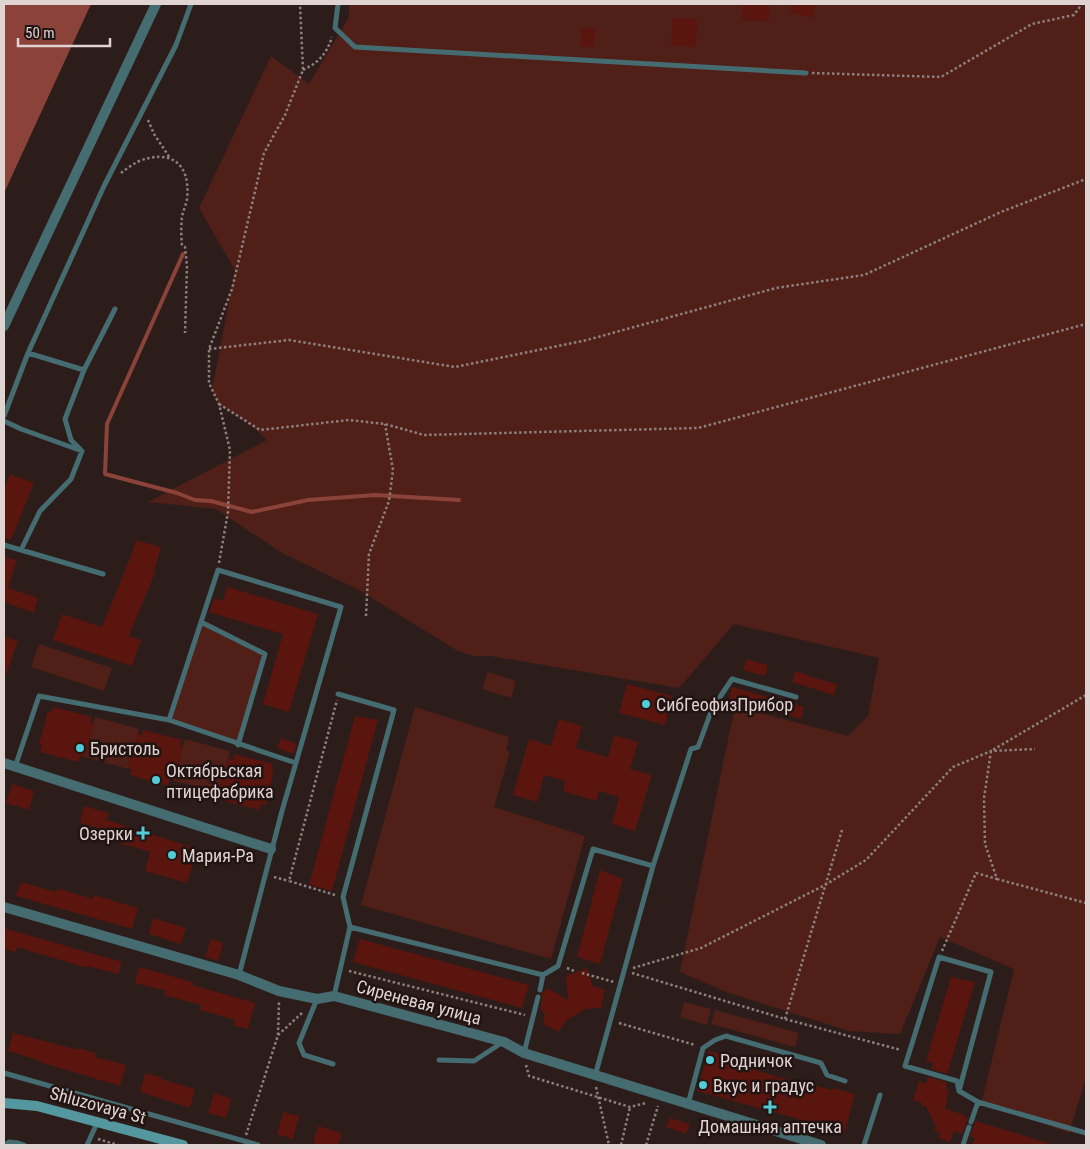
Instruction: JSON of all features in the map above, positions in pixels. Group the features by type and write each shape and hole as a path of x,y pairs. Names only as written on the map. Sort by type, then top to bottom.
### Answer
{"main road":[{"name":"Shluzovaya St","path":"4,1103 38,1106 183,1145"}],"street":[{"path":"4,326 156,4"},
{"path":"4,764 271,849"},
{"name":"Сиреневая улица","path":"4,907 239,976 279,991 317,999 334,996 504,1042 524,1053 594,1076 821,1145"}],"lane":[{"path":"4,416 28,354 104,186 176,45 191,4"},
{"path":"338,4 335,28 354,47 806,73"},
{"path":"82,451 71,440 66,419 84,370 115,310"},
{"path":"28,354 84,370"},
{"path":"4,421 82,451"},
{"path":"21,550 40,511 71,479 82,451"},
{"path":"4,545 103,574"},
{"path":"169,720 218,570 341,607 271,849 239,976"},
{"path":"201,622 265,654 238,745"},
{"path":"594,1076 653,866 690,749 698,747 712,710 732,679 796,697"},
{"path":"334,996 350,927 343,897 394,710 338,694"},
{"path":"14,767 39,696 169,720 238,745 296,763"},
{"path":"350,927 543,975 558,966 593,849 653,866"},
{"path":"959,1091 991,972 939,957 905,1066 957,1082 959,1091 978,1102 1086,1133"},
{"path":"540,990 543,975"},
{"path":"524,1053 538,997"},
{"path":"317,999 299,1043 304,1055 333,1064"},
{"path":"688,1104 703,1048 715,1040 726,1036 821,1063 827,1076 845,1081"},
{"path":"439,1060 474,1061 504,1042"},
{"path":"4,1073 258,1145"},
{"path":"864,1145 880,1095"},
{"path":"963,1145 978,1102"},
{"path":"87,1145 98,1121"},
{"path":"5,1145 9,1142 18,1142 24,1145"}],"path":[{"path":"218,570 228,512 230,450 219,404 209,383 209,349 232,289 264,153 285,115 303,70 300,4"},
{"path":"806,73 941,77 1032,24 1074,15 1082,4"},
{"path":"303,70 317,64 328,48 335,28"},
{"path":"147,102 146,117 154,134 170,158 182,166 186,176 187,198 181,231 187,266 184,333"},
{"path":"104,186 137,162 157,157 170,158"},
{"path":"209,349 289,340 455,367 587,340 776,288 864,275 1001,212 1086,179"},
{"path":"219,404 260,430 349,420 385,424 424,435 698,428 1086,324"},
{"path":"366,616 369,554 389,501 390,492 392,470 385,424"},
{"path":"289,881 338,694"},
{"path":"624,970 701,948 826,885 866,860 952,767 991,751 1086,695"},
{"path":"991,751 1035,750"},
{"path":"991,751 984,798 985,844 997,879"},
{"path":"785,1019 842,830"},
{"path":"939,957 976,873 1086,903"},
{"path":"265,875 343,897"},
{"path":"340,968 534,1017"},
{"path":"624,970 785,1019 910,1053"},
{"path":"582,972 620,984"},
{"path":"244,1141 278,1036 279,991"},
{"path":"278,1036 317,999"},
{"path":"610,1020 703,1048"},
{"path":"594,1076 597,1097 609,1145"},
{"path":"646,1145 660,1100"},
{"path":"621,1145 630,1107"},
{"path":"92,1136 118,1145"}],"shaded area":[{"path":"4,4 91,4 4,193"},
{"path":"349,4 1086,4 1086,1078 1069,1133 982,1101 1014,969 940,937 900,1034 849,1031 729,993 680,972 735,706 848,736 868,716 879,658 734,624 679,688 490,656 474,656 458,651 359,590 282,553 216,509 148,502 267,440 253,427 219,404 212,390 235,270 199,208 271,56 309,84 349,17"},
{"path":"201,622 265,654 238,745 169,720"},
{"path":"39,644 112,668 104,691 31,667"},
{"path":"488,672 516,681 511,698 482,689"},
{"path":"415,707 509,737 506,750 510,752 494,807 585,836 551,959 361,905"},
{"path":"95,717 139,729 128,769 85,757"},
{"path":"185,739 230,751 219,792 174,781"},
{"path":"684,1002 711,1009 707,1025 680,1017"},
{"path":"715,1010 799,1033 795,1047 711,1024"}],"building":[{"path":"742,4 769,4 769,21 742,20"},
{"path":"792,4 816,4 812,18 790,12"},
{"path":"673,18 697,19 696,47 671,45"},
{"path":"581,28 595,29 594,47 581,46"},
{"path":"10,474 34,483 11,540 4,537 4,489"},
{"path":"136,540 161,547 155,573 129,636 141,640 132,666 53,640 62,614 102,627"},
{"path":"6,557 17,560 8,588 38,598 34,613 4,602 4,563"},
{"path":"227,587 318,614 289,712 263,704 283,634 209,612 214,598 223,601"},
{"path":"4,636 18,641 5,677 4,677"},
{"path":"746,659 768,665 765,676 743,670"},
{"path":"795,671 837,684 834,695 792,682"},
{"name":"СибГеофизПрибор","path":"627,684 672,696 665,725 619,713"},
{"path":"732,687 804,707 801,719 729,700"},
{"path":"53,707 92,717 90,723 94,724 85,757 80,756 78,762 40,752 42,745 39,744 48,711 52,712"},
{"path":"355,716 378,720 332,891 309,885"},
{"path":"559,719 582,726 576,748 608,757 614,735 638,742 630,769 652,775 635,831 612,824 619,797 599,791 596,801 563,791 565,781 544,775 537,802 513,795 529,739 551,746"},
{"path":"143,730 182,740 180,746 183,747 174,781 170,779 168,786 130,775 132,770 128,769 137,734 142,735"},
{"path":"281,738 297,744 294,754 277,748"},
{"path":"234,754 273,764 271,770 274,771 265,806 261,804 259,810 221,800 223,793 219,792 228,758 233,760"},
{"path":"12,784 34,791 29,810 6,803"},
{"path":"84,806 109,813 107,820 197,849 187,883 145,871 150,852 113,841 115,833 80,823"},
{"path":"600,870 623,879 600,964 577,957"},
{"path":"21,882 56,892 57,888 93,899 94,895 138,908 132,929 16,896"},
{"path":"153,918 186,928 181,944 149,934"},
{"path":"4,928 122,962 118,974 87,966 87,968 17,947 16,952 4,949"},
{"path":"211,939 223,943 218,961 205,957"},
{"path":"360,939 529,985 522,1008 353,962"},
{"path":"139,967 193,982 192,985 255,1003 248,1029 233,1025 235,1020 200,1010 201,1005 164,995 166,991 135,983"},
{"path":"587,968 593,986 605,990 601,1008 585,1009 567,1020 558,1032 543,1024 545,1014 540,1008 541,994 548,988 568,1000 566,976"},
{"path":"951,977 975,982 947,1074 931,1069 933,1063 926,1061"},
{"path":"13,1033 79,1050 79,1048 96,1053 95,1057 126,1065 120,1086 8,1051"},
{"path":"709,1051 731,1057 730,1060 755,1068 755,1070 805,1085 806,1083 855,1094 844,1135 795,1118 697,1091"},
{"path":"145,1073 195,1089 190,1108 140,1092"},
{"path":"928,1077 946,1082 946,1089 949,1090 945,1109 965,1115 964,1117 968,1118 962,1134 954,1131 950,1142 938,1138 940,1132 934,1131 936,1127 926,1106 922,1107 922,1103 913,1100 919,1081 926,1084"},
{"path":"214,1093 231,1099 226,1118 208,1113"},
{"path":"283,1112 299,1116 293,1139 277,1134"},
{"path":"670,1118 690,1124 686,1134 666,1127"},
{"path":"976,1121 1048,1143 1048,1145 972,1145 975,1138 970,1136"},
{"path":"318,1126 342,1133 338,1145 313,1143"}],"waterway":[{"path":"183,254 107,424 105,474 177,493 195,500 211,501 252,512 308,500 375,495 459,500"}],"place":[{"name":"СибГеофизПрибор","path":"646,704"},
{"name":"Бристоль","path":"80,748"},
{"name":"Октябрьская птицефабрика","path":"156,780"},
{"name":"Озерки","path":"143,833"},
{"name":"Мария-Ра","path":"172,855"},
{"name":"Родничок","path":"710,1060"},
{"name":"Вкус и градус","path":"703,1085"},
{"name":"Домашняя аптечка","path":"770,1107"}]}
